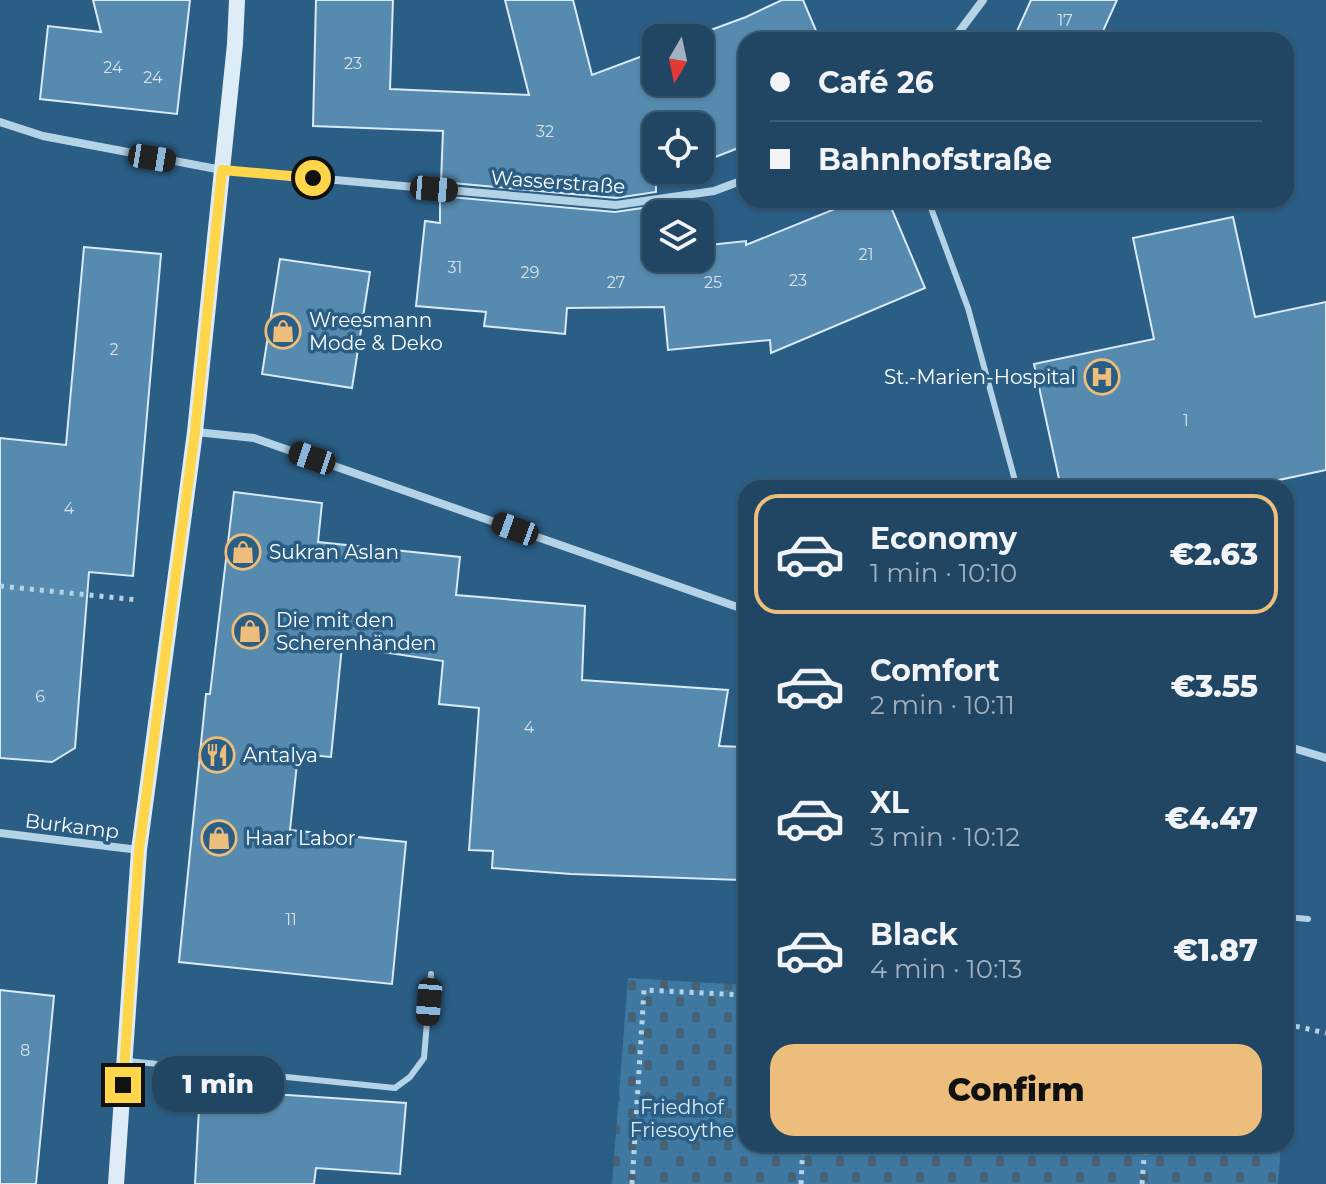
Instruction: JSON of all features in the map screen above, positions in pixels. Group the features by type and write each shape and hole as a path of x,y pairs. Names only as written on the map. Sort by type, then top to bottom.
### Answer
{"street":[{"path":"116,1184 139,850 195,432 237,0"},
{"path":"959,32 983,0"},
{"name":"Wasserstraße","path":"0,122 43,136 222,170 616,205 714,191 738,182"},
{"path":"195,432 254,438 738,607"},
{"path":"1294,748 1326,758"},
{"name":"Burkamp","path":"0,833 139,850"}],"lane":[{"path":"931,208 968,308 1015,480"},
{"path":"1294,918 1308,919"},
{"path":"124,1061 395,1088 410,1077 424,1058 431,974"}],"path":[{"path":"0,586 172,604"},
{"path":"632,1184 644,990 738,995"},
{"path":"1294,1026 1326,1033"},
{"path":"801,1184 803,1152"},
{"path":"1142,1184 1144,1152"}],"green space":[{"name":"Friedhof Friesoythe","path":"628,978 738,985 738,1152 1280,1152 1278,1184 612,1184"}],"building":[{"path":"93,0 190,0 177,114 40,99 48,26 101,32"},
{"path":"316,0 393,0 390,89 529,95 505,0 573,0 592,75 642,56 642,96 714,96 714,29 782,0 803,0 817,32 738,32 738,148 714,158 714,112 642,112 642,184 656,184 656,192 616,198 441,182 443,131 313,126"},
{"path":"1031,0 1117,0 1103,32 1017,32"},
{"path":"440,196 615,212 642,208 642,272 714,272 714,244 746,241 746,245 837,208 891,208 925,288 771,353 770,340 668,350 664,307 567,308 565,334 484,326 486,312 416,306 425,221 440,223"},
{"path":"1233,217 1255,317 1326,302 1326,470 1279,480 1059,480 1034,364 1154,339 1133,238"},
{"path":"84,247 161,254 133,576 89,572 75,748 52,762 0,758 0,438 66,445"},
{"path":"280,259 370,272 352,388 262,374"},
{"path":"234,492 322,503 318,542 460,557 456,595 585,606 582,680 728,690 719,746 738,747 738,880 492,868 493,851 469,850 479,708 439,704 443,661 342,646 331,757 298,754 290,830 406,842 392,984 179,962 206,694 210,694"},
{"path":"0,990 54,996 36,1184 0,1184"},
{"path":"200,1089 406,1103 400,1174 316,1168 314,1184 195,1184"}],"place":[{"name":"Wreesmann Mode & Deko","path":"283,331"},
{"name":"St.-Marien-Hospital","path":"1102,377"},
{"name":"Sukran Aslan","path":"243,552"},
{"name":"Die mit den Scherenhänden","path":"250,631"},
{"name":"Antalya","path":"217,755"},
{"name":"Haar Labor","path":"219,838"}],"route":[{"path":"123,1085 139,850 195,432 222,170 313,178"}]}
